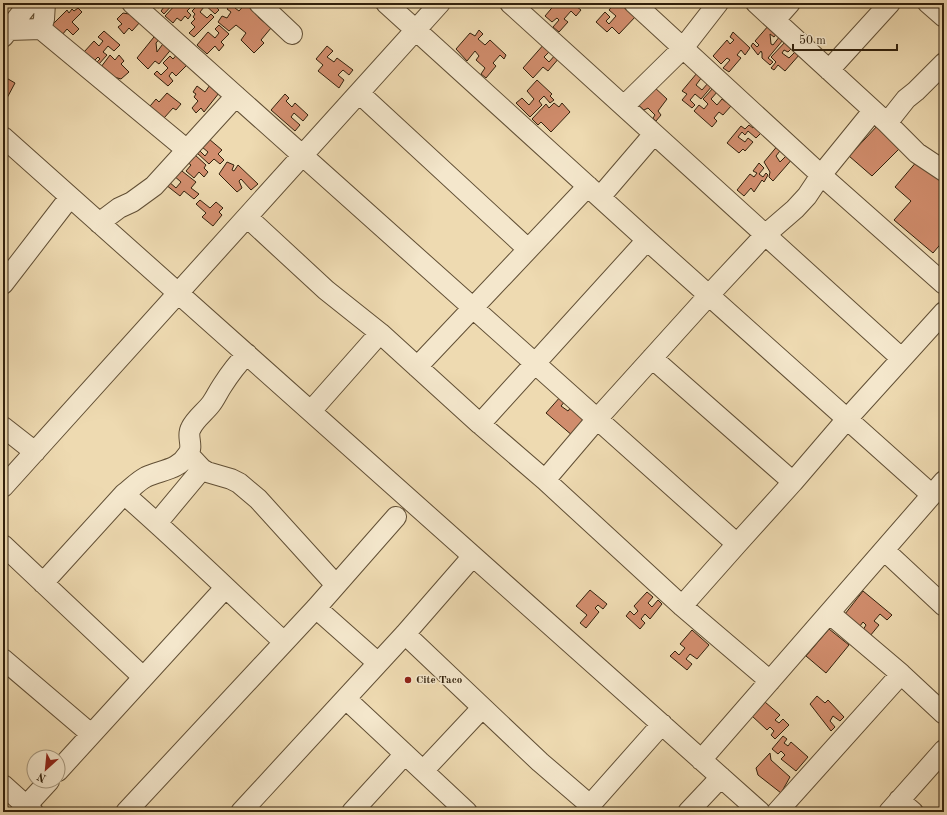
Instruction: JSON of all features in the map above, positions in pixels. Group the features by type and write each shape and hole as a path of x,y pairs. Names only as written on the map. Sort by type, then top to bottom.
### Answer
{"street":[{"path":"6,33 29,3"},
{"path":"41,29 44,19 45,3"},
{"path":"132,3 737,544"},
{"path":"259,3 292,34"},
{"path":"386,3 847,420 938,488 701,760"},
{"path":"3,487 440,3"},
{"path":"510,3 902,358"},
{"path":"634,3 821,175 944,284"},
{"path":"624,106 683,48 718,3"},
{"path":"756,3 917,152 944,170"},
{"path":"774,20 790,3"},
{"path":"828,70 890,3"},
{"path":"928,3 944,17"},
{"path":"6,33 41,29 187,150"},
{"path":"545,480 597,419 709,295 765,235 795,209 807,196 821,175 880,117 916,91 944,62"},
{"path":"359,93 528,250"},
{"path":"99,223 119,208 132,202 154,186 236,96"},
{"path":"416,367 528,250 594,192 654,134"},
{"path":"3,138 760,812"},
{"path":"3,284 70,197"},
{"path":"247,217 326,290 380,333 416,367 545,480 682,606 770,681"},
{"path":"480,424 647,240"},
{"path":"682,606 944,312"},
{"path":"311,411 380,333"},
{"path":"43,583 124,494 145,477 177,466 188,454 191,445 188,433 192,426 211,404 228,376 246,354"},
{"path":"652,358 793,482"},
{"path":"3,427 35,452"},
{"path":"188,454 202,469 239,483 258,499 336,585"},
{"path":"157,523 202,469"},
{"path":"124,494 284,642"},
{"path":"126,812 316,608 396,517"},
{"path":"3,545 143,677"},
{"path":"884,550 944,606"},
{"path":"241,812 378,664 473,556"},
{"path":"66,762 225,588"},
{"path":"316,608 378,664"},
{"path":"829,613 901,674 944,714"},
{"path":"405,634 540,762 587,809 662,724"},
{"path":"3,659 91,734"},
{"path":"777,812 901,674"},
{"path":"346,699 466,812"},
{"path":"423,771 482,708"},
{"path":"900,808 944,750"},
{"path":"352,812 405,754"},
{"path":"688,812 721,777"},
{"path":"4,788 30,809 44,789"}],"building":[{"path":"153,3 163,3 159,8"},
{"path":"167,3 174,3 164,14 161,11"},
{"path":"177,3 195,3 187,11 191,15 188,19 185,16 181,21 177,18 173,23 165,16"},
{"path":"200,3 204,7 200,12 207,18 211,14 214,17 194,37 189,33 195,27 191,23 195,19 193,17 195,14 192,11"},
{"path":"203,3 218,3 215,6 219,10 215,14"},
{"path":"232,3 239,3 235,8 239,11 246,3 249,3 260,13 258,17 271,28 261,40 264,43 254,53 241,40 246,33 236,25 229,31 218,22 222,16 227,18 231,12 227,9"},
{"path":"556,3 560,5 562,3 572,3 581,10 576,16 571,11 564,19 568,22 559,32 553,27 559,20 557,18 552,22 545,16"},
{"path":"615,3 623,3 637,15 619,34 612,27 607,32 596,22 605,12 610,17 606,21 609,24 616,16 609,10"},
{"path":"78,8 82,12 72,22 79,29 73,35 67,29 62,35 52,25 67,10 69,13 72,9 74,11"},
{"path":"123,13 135,15 141,21 132,31 129,28 124,34 118,27 122,24 117,19"},
{"path":"219,25 229,34 221,42 224,45 219,51 215,46 207,54 197,45 208,32 215,38 219,33 215,29"},
{"path":"769,25 778,32 774,37 770,34 771,44 773,45 780,36 783,40 768,58 773,62 770,65 762,58 761,51 758,55 751,46 753,43 757,47 759,45 755,41"},
{"path":"479,30 483,34 478,39 485,45 490,40 506,55 504,59 500,55 493,63 496,66 486,78 481,74 485,68 476,60 479,56 475,51 467,61 456,49 470,33 475,36"},
{"path":"104,31 120,45 114,51 108,46 103,52 107,55 99,64 97,62 100,59 98,57 94,61 84,52 94,41 99,46 103,41 98,37"},
{"path":"158,32 162,36 156,43 157,52 165,41 173,47 159,64 155,61 148,69 137,58"},
{"path":"733,32 750,48 745,55 741,50 737,55 741,58 729,72 723,68 730,60 727,58 721,64 713,56 727,40 730,44 734,40 730,37"},
{"path":"786,41 794,46 788,52 784,50 782,53 789,58 796,51 800,54 785,71 778,65 774,70 771,68 776,62 771,57"},
{"path":"545,43 552,49 544,57 549,62 556,54 560,57 548,71 543,67 533,78 523,68"},
{"path":"327,46 333,51 327,57 334,62 337,58 353,70 349,75 343,70 338,75 344,80 339,88 318,71 323,65 316,59"},
{"path":"179,52 190,62 176,76 172,72 169,76 173,81 168,86 154,74 157,71 161,75 168,68 163,63 170,56 173,59"},
{"path":"110,55 115,60 119,55 124,61 121,64 129,72 121,79 107,75 101,67"},
{"path":"697,73 702,77 696,85 702,90 708,83 712,86 701,99 695,94 690,100 695,105 692,108 682,100 687,94 682,91"},
{"path":"3,76 15,83 7,98 3,95"},
{"path":"537,80 552,94 550,96 554,100 550,103 544,96 539,101 542,105 530,117 516,103 522,98 529,105 534,99 527,91"},
{"path":"210,85 219,93 204,112 201,108 196,113 192,108 198,101 194,97 196,94 193,92 197,86 205,92"},
{"path":"653,86 667,99 658,111 661,115 656,121 653,118 655,115 648,108 644,110 637,104"},
{"path":"714,87 718,91 711,99 717,105 722,99 731,106 723,115 719,112 714,118 717,121 712,127 694,111 699,105 704,109 708,104 703,99"},
{"path":"167,93 181,104 176,110 173,108 164,118 159,114 155,120 145,112 156,99 159,102"},
{"path":"285,94 289,98 286,101 292,107 295,103 308,115 303,121 294,113 291,117 300,125 295,131 271,110"},
{"path":"554,103 559,107 562,103 570,112 551,132 541,122 538,125 532,119 546,104 549,108"},
{"path":"879,124 902,146 872,176 849,156"},
{"path":"749,125 753,128 756,125 763,131 756,138 748,131 745,135 742,132 738,137 745,142 748,138 753,142 745,151 743,149 739,153 727,143 741,126 745,129"},
{"path":"209,139 222,150 218,154 224,160 220,164 214,159 209,164 197,153 199,150 205,156 208,152 202,147"},
{"path":"779,144 783,147 776,156 780,162 787,155 794,157 773,181 769,177 770,172 764,162"},
{"path":"194,154 206,165 204,168 208,172 204,177 199,172 194,178 186,171 191,165 187,162"},
{"path":"918,160 944,182 944,240 933,253 894,220 911,201 895,187"},
{"path":"227,162 234,165 232,170 234,171 238,165 258,184 251,190 241,179 239,181 242,188 237,192 219,174"},
{"path":"759,163 764,168 759,174 763,177 766,173 768,175 764,182 762,180 754,192 751,188 744,196 737,190 750,174 754,177 757,173 753,171"},
{"path":"178,168 196,182 191,188 199,194 194,199 184,191 180,196 166,185 168,181 176,188 181,182 173,175"},
{"path":"200,200 210,208 216,202 223,208 219,212 222,215 213,226 202,217 206,213 196,204"},
{"path":"561,396 566,400 561,406 568,411 572,406 587,419 573,436 546,413"},
{"path":"590,590 607,604 603,609 598,605 595,608 599,612 586,628 580,623 587,615 576,606"},
{"path":"863,591 892,615 887,620 880,614 874,621 879,625 870,636 863,630 866,625 863,622 860,626 845,614"},
{"path":"647,592 653,597 648,603 652,607 658,600 662,604 650,619 645,614 641,619 645,623 640,629 626,616 630,611 634,615 638,611 634,606"},
{"path":"829,629 849,645 826,673 806,656"},
{"path":"692,630 709,645 697,659 690,654 686,659 692,664 687,670 670,656 675,651 679,655 685,648 680,644"},
{"path":"817,696 825,703 828,700 844,717 840,721 833,716 830,721 835,727 831,731 810,704"},
{"path":"765,702 780,715 775,720 779,723 783,719 789,725 775,739 771,735 774,731 770,727 767,730 752,716"},
{"path":"783,736 787,739 784,743 788,746 791,742 808,757 796,771 781,759 785,755 781,751 778,754 772,749"},
{"path":"770,753 771,760 790,777 781,793 758,775 756,768"}],"place":[{"name":"Cite Taco","path":"408,680"}]}
